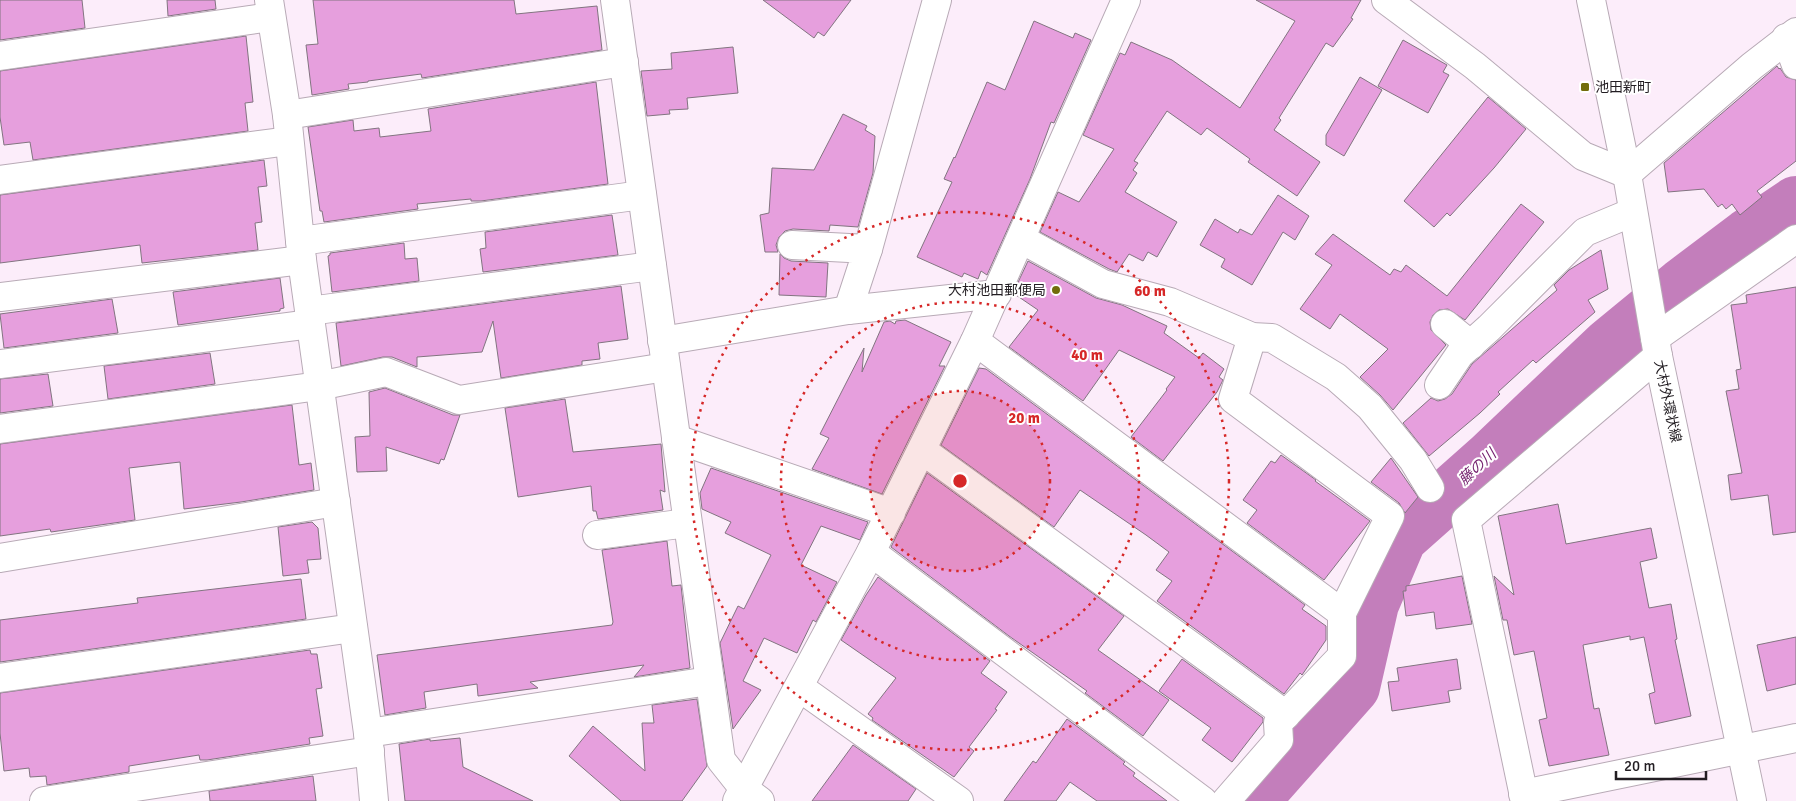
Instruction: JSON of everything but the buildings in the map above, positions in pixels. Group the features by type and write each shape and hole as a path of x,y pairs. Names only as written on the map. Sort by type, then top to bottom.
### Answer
{"street":[{"path":"615,0 721,760 747,797 799,687 891,513 975,341 1126,0"},
{"path":"848,310 868,248 937,0"},
{"path":"1386,0 1475,66 1583,156 1627,174 1752,66 1791,35 1796,65"},
{"name":"大村外環状線","path":"1591,0 1627,174 1637,242 1656,343 1752,801"},
{"path":"0,56 270,9 288,128 301,250 369,742 374,801"},
{"path":"0,180 288,128 624,62"},
{"path":"0,297 642,195"},
{"path":"1439,385 1460,354 1585,232 1632,212"},
{"path":"1021,239 1103,284 1170,302 1252,337 1272,338 1336,377 1370,407 1413,460 1430,488"},
{"path":"1796,239 1656,343 1466,520 1524,797 1742,748 1796,738"},
{"path":"792,244 868,248"},
{"path":"0,364 652,266"},
{"path":"0,430 319,386 386,372 459,400 848,310 997,294"},
{"path":"1445,324 1471,344"},
{"path":"1226,801 1279,740 1278,724 1342,656 1342,613 1390,516 1233,399 1252,337"},
{"path":"975,341 1342,613"},
{"path":"676,440 891,513"},
{"path":"922,450 1286,715"},
{"path":"0,558 336,502"},
{"path":"597,536 687,523"},
{"path":"871,552 1203,801"},
{"path":"0,678 353,628"},
{"path":"44,801 709,681"},
{"path":"799,687 959,801"}],"waterway":[{"name":"藤の川","path":"1252,801 1353,687 1372,604 1400,538 1489,459 1609,345 1682,285 1747,236 1796,203"}],"place":[{"name":"池田新町","path":"1585,87"},
{"name":"大村池田郵便局","path":"1056,290"}]}
